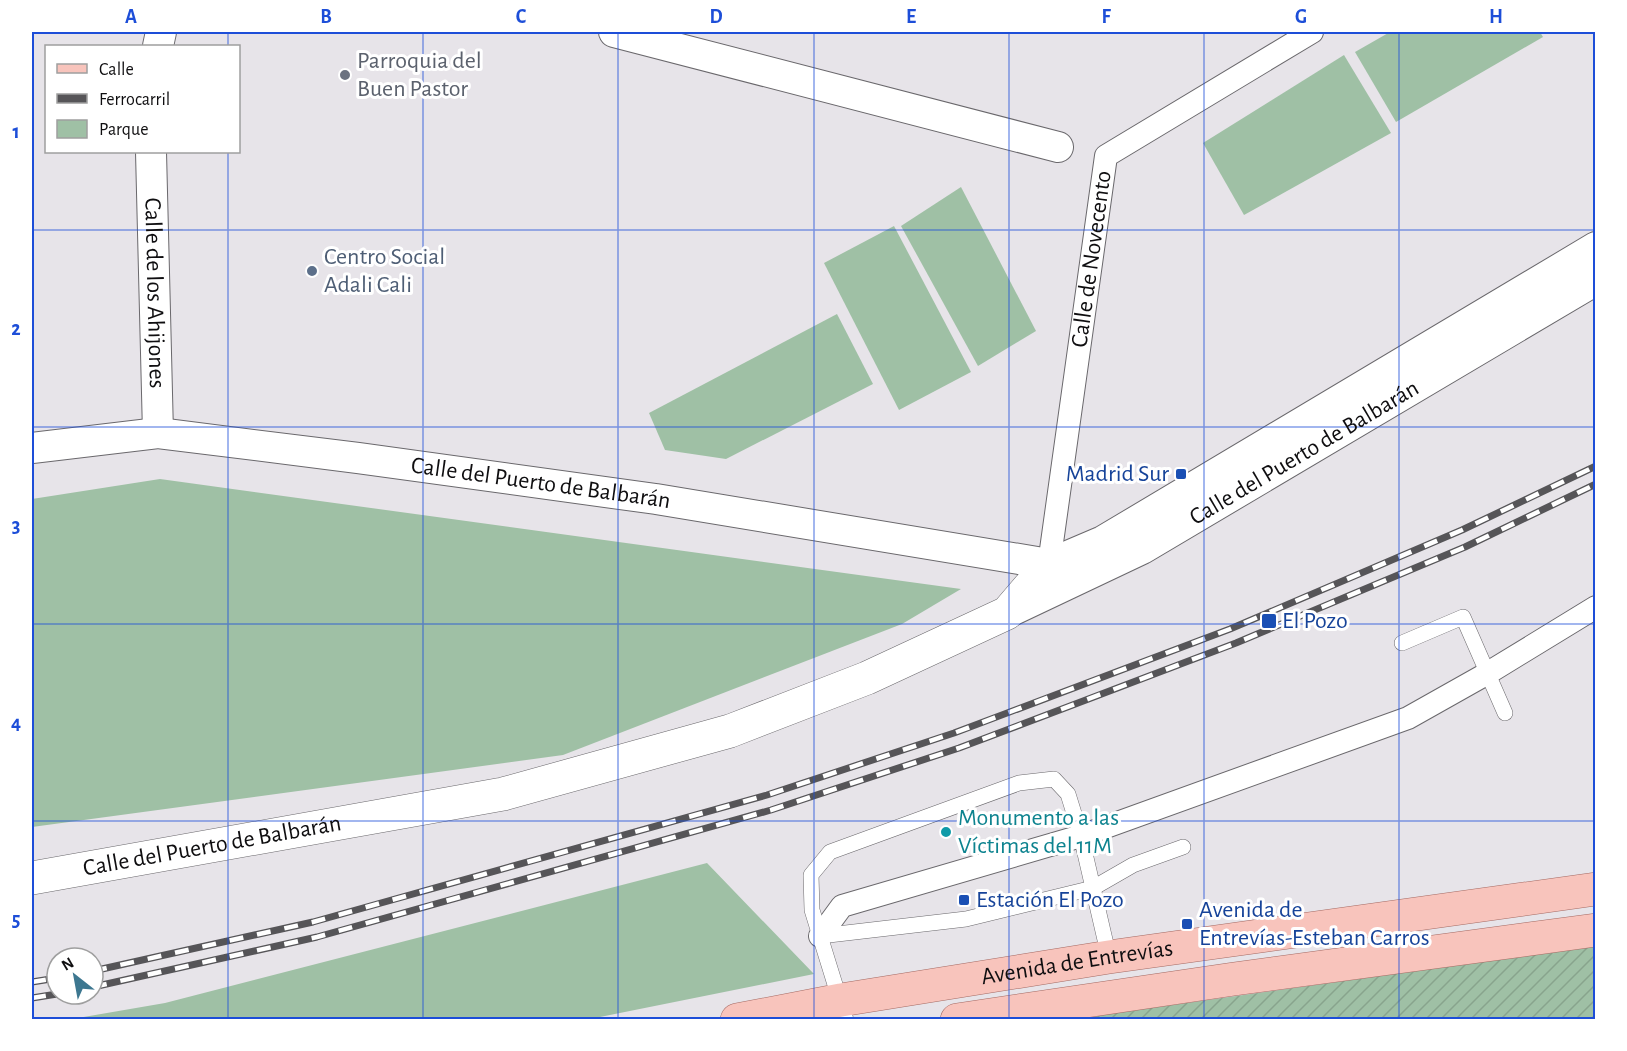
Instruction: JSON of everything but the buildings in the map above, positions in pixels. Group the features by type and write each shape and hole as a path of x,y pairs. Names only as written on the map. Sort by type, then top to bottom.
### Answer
{"main road":[{"name":"Avenida de Entrevías","path":"737,1020 844,1010 1109,957 1596,889"},
{"name":"Avenida de Entrevías","path":"957,1020 1234,979 1596,930"}],"street":[{"path":"614,32 1058,147"},
{"name":"Calle de Novecento","path":"1049,564 1106,156 1312,32"},
{"name":"Calle de los Ahijones","path":"151,153 158,433"},
{"name":"Calle del Puerto de Balbarán","path":"1007,613 1049,564 1104,541 1596,247"},
{"name":"Calle del Puerto de Balbarán","path":"32,879 503,794 730,730 867,678 1143,549 1596,280"},
{"name":"Calle del Puerto de Balbarán","path":"32,448 158,433 656,499 1049,564"},
{"path":"820,936 842,906 1081,836 1408,718 1488,673 1596,607"}],"lane":[{"path":"1402,643 1463,617 1505,713"},
{"path":"844,1010 812,910 812,876 830,852 1019,783 1054,779 1068,794 1081,836 1109,957"},
{"path":"820,936 966,919 1093,888 1133,865 1183,847"}],"green space":[{"path":"1390,32 1540,32 1543,37 1396,122 1355,52"},
{"path":"1344,55 1391,133 1244,215 1203,143"},
{"path":"961,187 1036,331 978,366 901,226"},
{"path":"894,226 971,372 899,410 824,263"},
{"path":"837,314 873,384 726,459 665,450 649,413"},
{"path":"160,479 961,589 902,624 563,755 32,827 32,499"},
{"path":"707,863 814,974 590,1019 72,1019 165,1003"},
{"path":"1595,946 1595,1019 1071,1019"}],"railway":[{"path":"105,968 313,922 767,795 954,733 1230,629 1462,530 1596,466"},
{"path":"105,984 317,937 771,810 959,748 1236,643 1465,547 1596,484"},
{"path":"32,982 45,980"},
{"path":"32,998 45,996"}],"place":[{"name":"Parroquia del Buen Pastor","path":"345,75"},
{"name":"Centro Social Adali Cali","path":"312,271"},
{"name":"Madrid Sur","path":"1181,474"},
{"name":"El Pozo","path":"1269,621"},
{"name":"Monumento a las Víctimas del 11M","path":"946,832"},
{"name":"Estación El Pozo","path":"964,900"},
{"name":"Avenida de Entrevías-Esteban Carros","path":"1187,924"}]}
